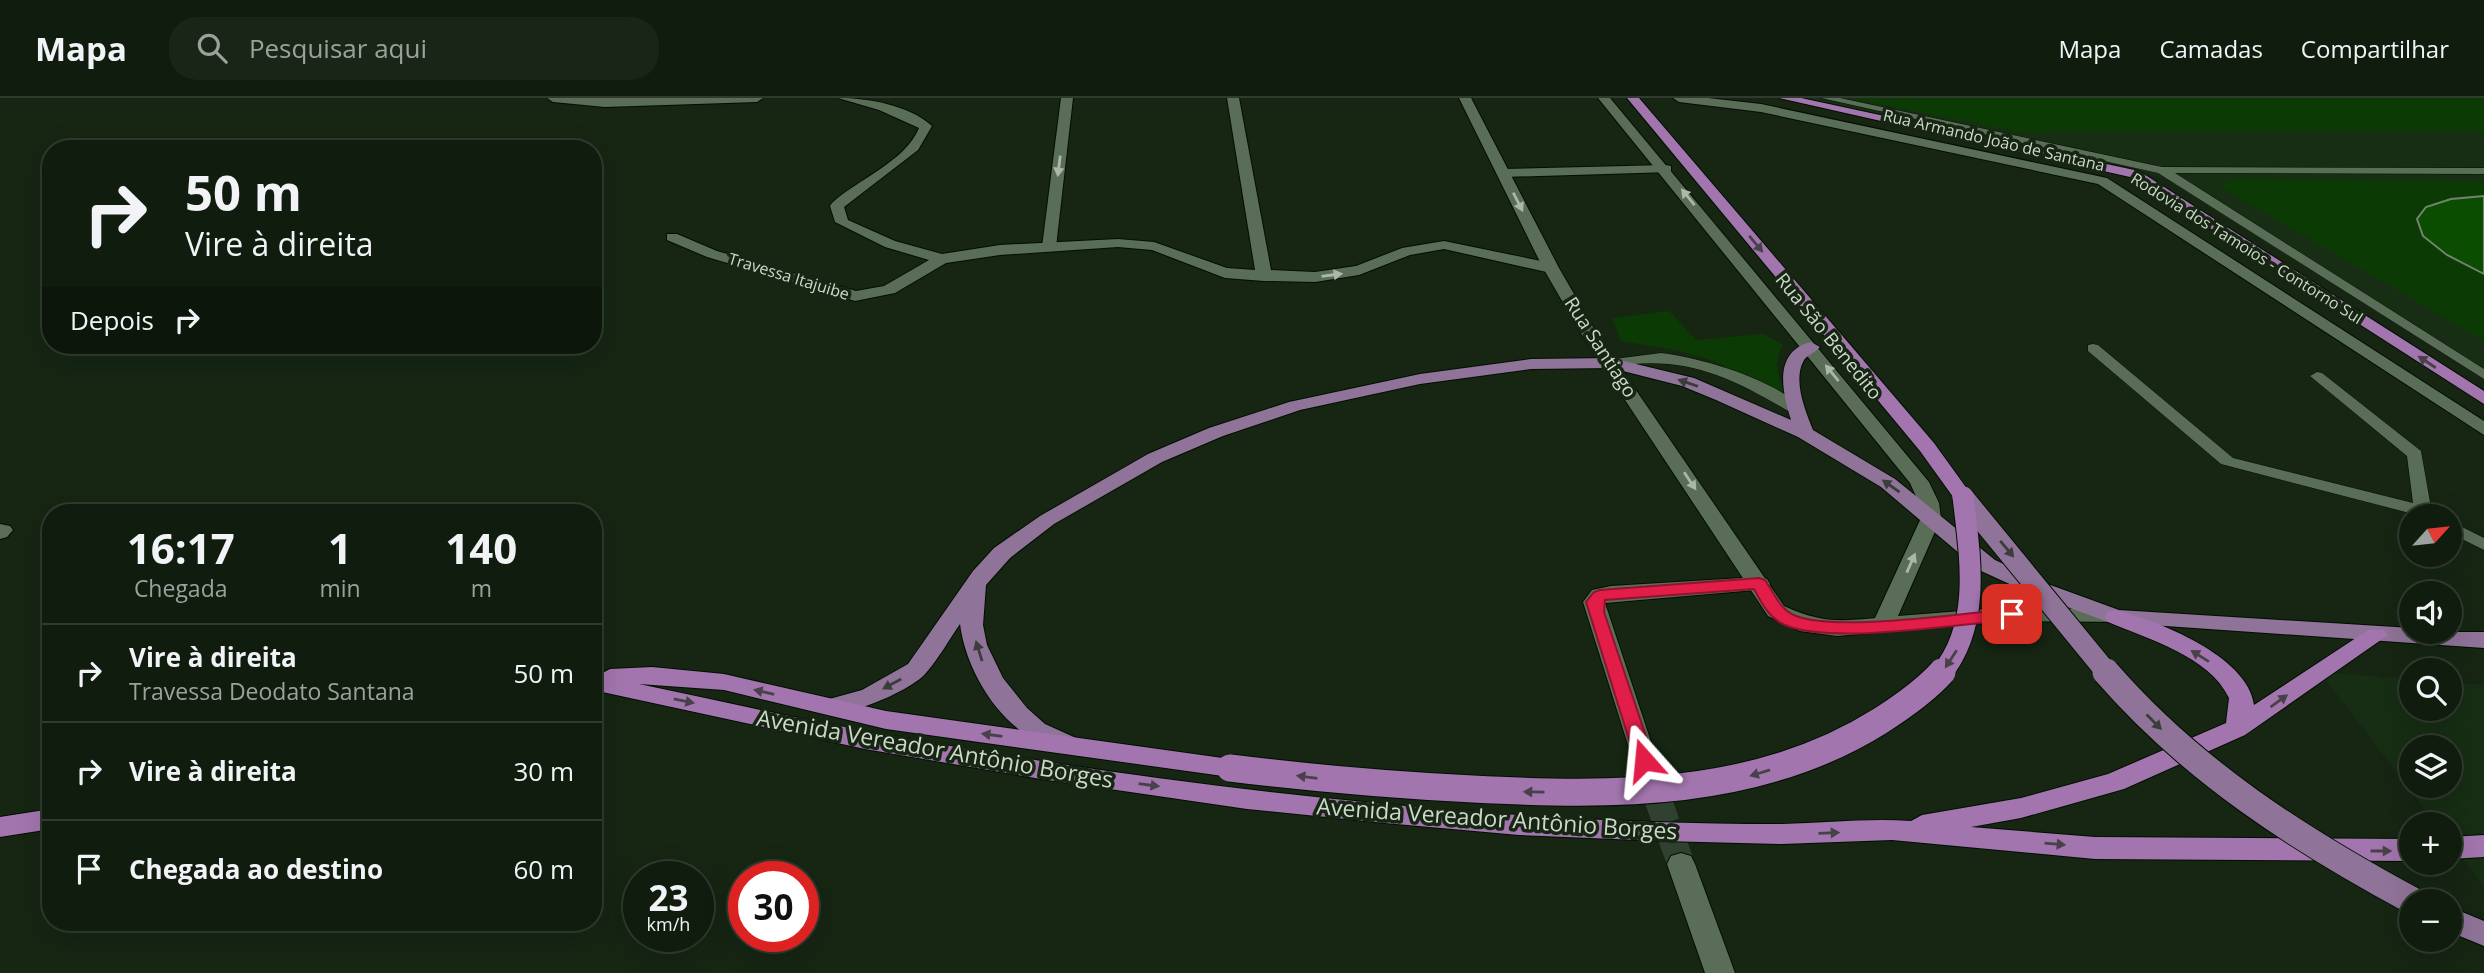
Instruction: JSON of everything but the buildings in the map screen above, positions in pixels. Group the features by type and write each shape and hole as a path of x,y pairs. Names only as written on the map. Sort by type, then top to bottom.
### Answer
{"highway":[{"path":"602,679 652,675 724,682 886,720 1366,785 1646,794 1713,785 1810,758 1881,722 1940,676 1957,650 1969,613 1972,586 1963,497 1927,447 1633,98"},
{"name":"Rodovia dos Tamoios - Contorno Sul","path":"1785,98 2134,174 2484,399"},
{"path":"2116,617 2188,648 2211,663 2234,684 2241,697 2242,712 2236,729"},
{"path":"1892,830 2021,808 2115,782 2236,729 2376,635"},
{"name":"Avenida Vereador Antônio Borges","path":"602,682 865,740 1041,770 1247,799 1519,825 1782,834 1892,830 2095,848 2399,850"},
{"path":"0,827 42,820"},
{"path":"2462,847 2484,846"}],"main road":[{"path":"1805,433 1795,409 1791,369 1797,357 1811,347"},
{"name":"Avenida Vereador Antônio Borges","path":"831,707 870,695 916,670 981,576 1002,553 1047,520 1155,458 1263,416 1342,395 1495,367 1611,363 1688,382 1805,433 1888,483 1987,565 2037,588 2116,617 2484,640"},
{"path":"1963,497 2119,687 2175,743 2247,803 2287,830 2318,850 2399,893"},
{"path":"981,576 970,615 985,671 1010,707 1035,729 1074,747"},
{"path":"2462,924 2484,934"}],"street":[{"path":"553,98 607,101 757,98"},
{"path":"845,98 883,107 926,126 924,136 915,146 849,192 837,206 842,222 890,244 942,259 1000,250 1118,243 1154,246 1224,273 1264,276 1341,274 1407,251 1444,245 1551,268"},
{"path":"1049,247 1067,98"},
{"path":"1233,98 1264,276"},
{"name":"Rua Santiago","path":"1465,98 1551,268 1776,611 1791,621 1837,629 2012,614 2116,617"},
{"name":"Rua São Benedito","path":"1604,98 1666,169 1920,482 1929,503 1931,518"},
{"name":"Rua Armando João de Santana","path":"1679,98 1761,108 2102,181 2484,429"},
{"path":"1503,173 1666,169"},
{"name":"Travessa Itajuibe","path":"672,237 712,254 855,296 870,297 884,293 942,259"},
{"path":"1882,625 1931,518"},
{"path":"1644,760 1594,602 1600,596 1611,593 1759,584"},
{"path":"1681,864 1720,973"}],"lane":[{"path":"1826,98 2162,170 2484,170"},
{"path":"2162,170 2484,375"},
{"path":"2093,348 2227,461 2399,505"},
{"path":"1611,363 1653,355 1696,361 1795,409"},
{"path":"2317,376 2415,454 2426,504"},
{"path":"2462,533 2484,545"}],"shaded area":[{"path":"1803,98 2484,98 2484,380 2163,178"},
{"path":"2320,672 2399,678 2399,721 2462,721 2462,683 2484,685 2484,886 2462,858 2462,812 2427,812 2416,798 2462,798 2462,735 2399,735 2399,776"}],"green space":[{"path":"1849,98 2484,98 2484,132 2018,132"},
{"path":"2238,178 2484,181 2484,341 2219,186"},
{"path":"1669,311 1696,340 1764,334 1783,345 1777,365 1787,400 1714,361 1680,351 1621,341 1612,318"}],"tunnel":[{"path":"1644,760 1681,864"}],"route":[{"path":"1644,760 1596,612 1594,602 1600,596 1635,591 1759,584 1776,611 1791,621 1837,629 2012,614"}]}
